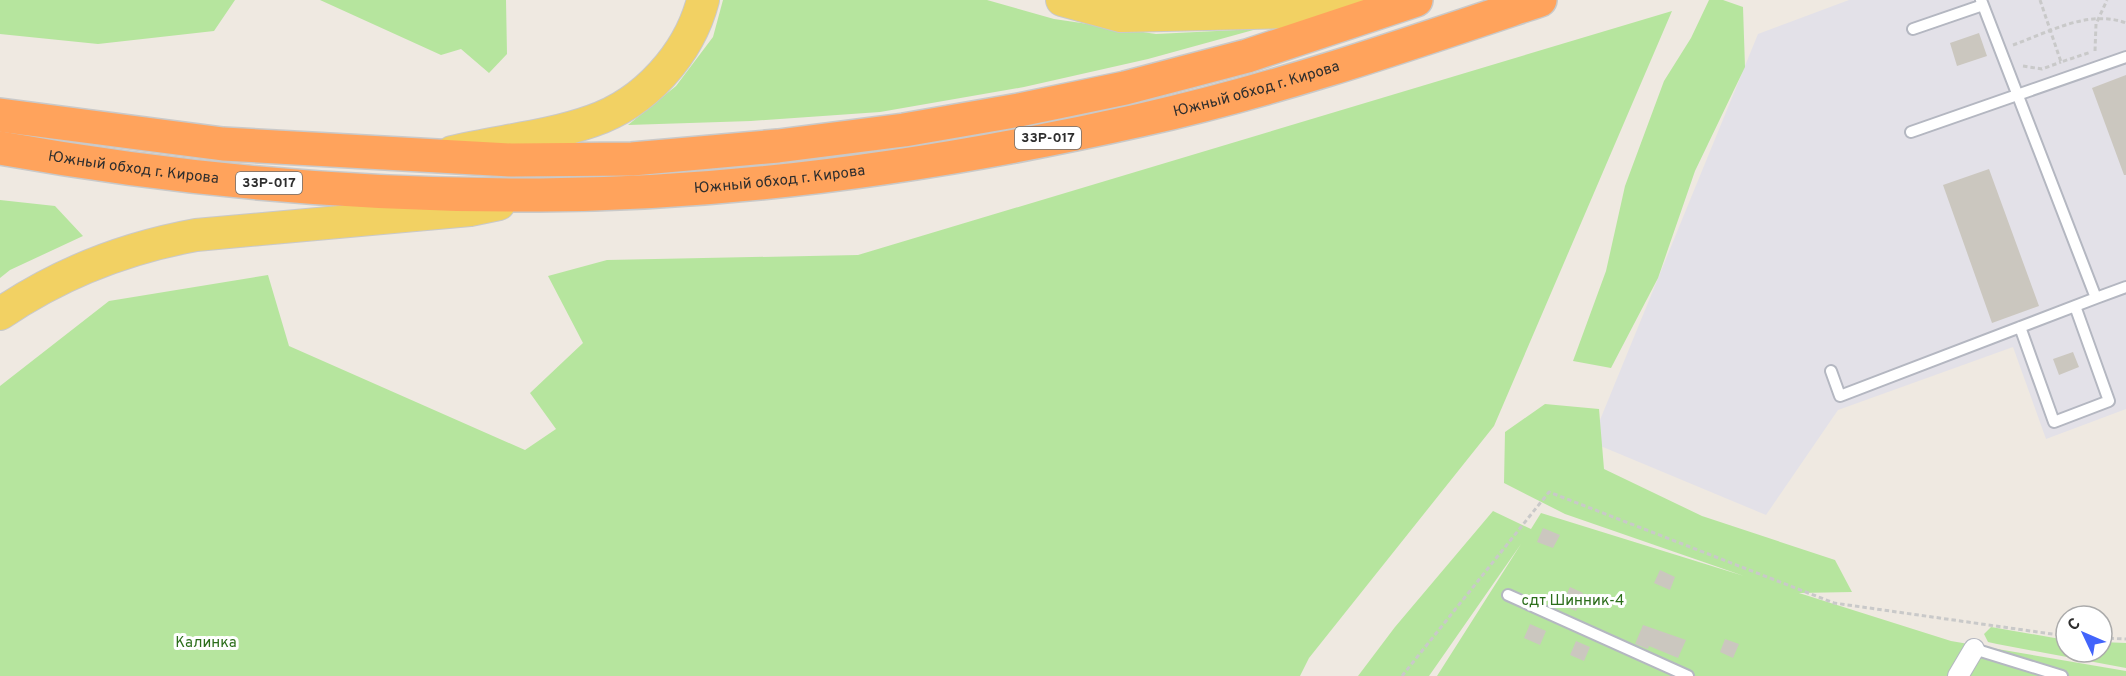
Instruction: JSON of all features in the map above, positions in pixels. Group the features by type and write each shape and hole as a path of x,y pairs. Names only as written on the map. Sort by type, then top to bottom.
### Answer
{"highway":[{"name":"Южный обход г. Кирова","path":"0,148 86,164 206,179 363,190 541,195 670,189 821,175 940,160 1142,120 1253,91 1540,0"},
{"name":"33Р-017","path":"0,115 223,144 511,160 632,159 778,146 904,130 1019,110 1125,88 1247,56 1403,5"}],"main road":[{"path":"440,155 486,143 556,132 593,121 617,110 642,93 675,59 688,39 703,0"},
{"path":"1062,0 1121,16 1246,15 1403,5"},
{"path":"0,314 67,274 155,242 196,235 470,210 541,195"}],"street":[{"path":"1958,676 1974,649"}],"lane":[{"path":"1913,28 1982,2 2097,298"},
{"path":"1911,132 2126,57"},
{"path":"1831,371 1840,396 2126,287"},
{"path":"2020,327 2054,422 2109,401 2075,306"},
{"path":"1508,595 1688,676"},
{"path":"1974,649 2062,676"}],"path":[{"path":"2040,0 2061,62"},
{"path":"2095,51 2094,38 2098,17 2107,0"},
{"path":"2014,53 2011,45 2098,17 2115,18 2126,23"},
{"path":"2017,61 2028,69 2035,69 2105,48"},
{"path":"1402,676 1549,492 1834,603 2054,634"}],"shaded area":[{"path":"1849,0 2126,0 2126,409 2046,439 2013,347 1838,410 1766,515 1591,442 1758,34"}],"green space":[{"path":"0,0 235,0 214,31 98,44 0,34"},
{"path":"320,0 506,0 507,54 489,73 461,49 441,55"},
{"path":"723,0 987,0 1054,19 1156,34 1257,29 1148,59 1024,87 880,112 751,121 628,125 676,86 713,37"},
{"path":"1709,0 1723,0 1743,7 1745,67 1695,171 1658,278 1611,368 1573,361 1606,271 1625,186 1664,81 1691,38"},
{"name":"Калинка","path":"1672,11 1494,426 1309,658 1300,676 0,676 0,386 109,301 268,275 289,346 525,450 556,429 530,393 583,343 548,276 607,260 858,255"},
{"path":"0,200 55,206 83,236 10,270 0,278"},
{"name":"сдт Шинник-4","path":"1545,404 1599,409 1604,469 1702,516 1835,560 1852,592 1799,593 1951,641 2054,659 2054,664 2085,664 2126,671 2126,676 1437,676 1521,544 1429,676 1358,676 1395,627 1493,511 1531,529 1541,513 1744,576 1565,514 1504,483 1505,432"},
{"path":"1991,627 2054,638 2054,654 1988,642 1984,634"},
{"path":"2114,642 2126,643 2126,668 2105,664 2114,664"}],"building":[{"path":"1979,33 1987,56 1957,66 1950,43"},
{"path":"2126,75 2126,175 2124,175 2092,88"},
{"path":"1989,169 2039,306 1992,323 1943,185"},
{"path":"2073,352 2079,367 2059,375 2053,359"},
{"path":"1543,528 1560,535 1553,548 1537,542"},
{"path":"1660,570 1675,577 1670,590 1654,583"},
{"path":"1570,587 1583,593 1576,611 1562,605"},
{"path":"1530,624 1546,631 1540,645 1524,638"},
{"path":"1643,625 1686,640 1678,658 1649,646 1648,649 1635,644"},
{"path":"1725,639 1739,644 1733,658 1720,652"},
{"path":"1576,641 1590,647 1584,661 1570,655"}]}
